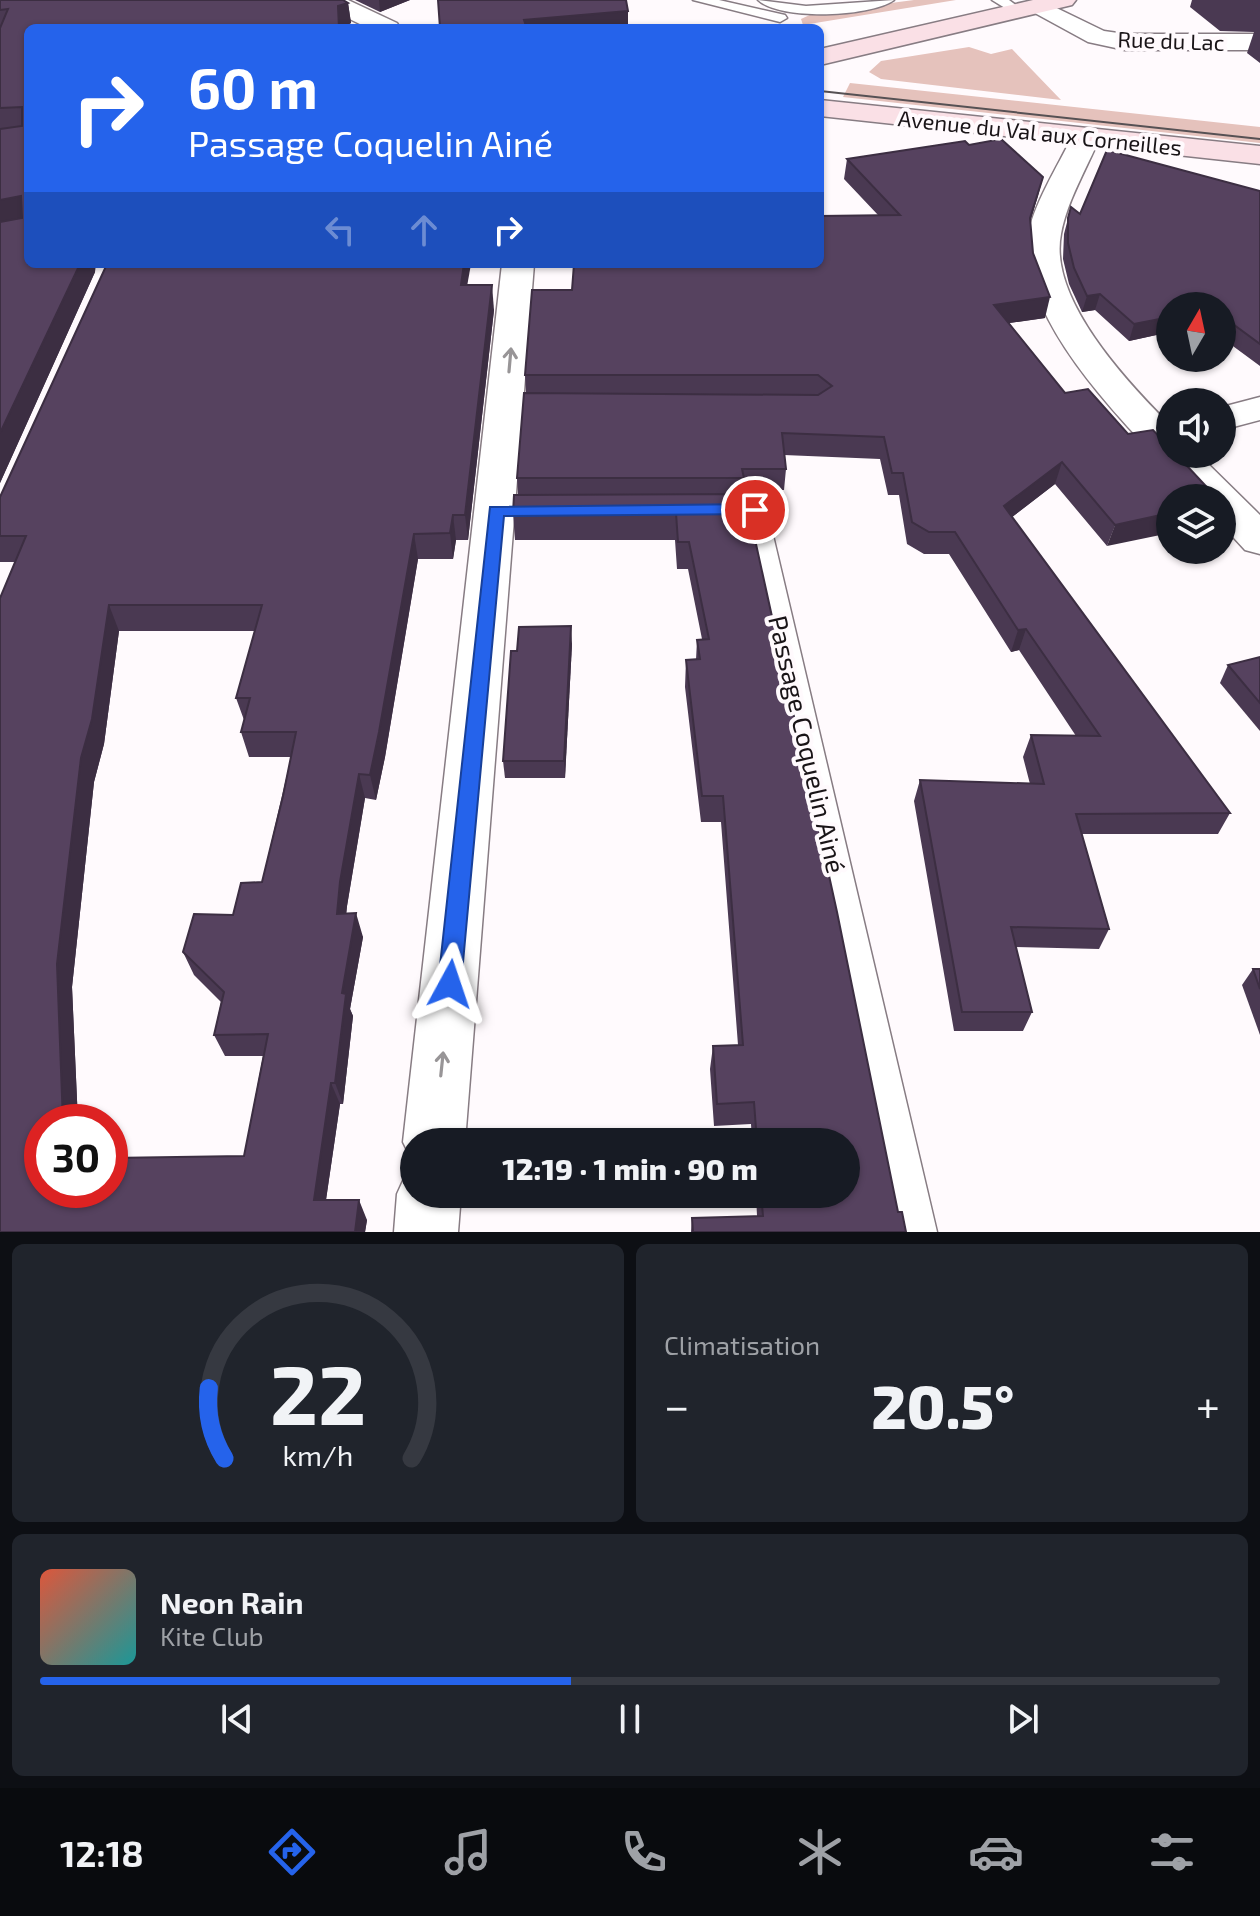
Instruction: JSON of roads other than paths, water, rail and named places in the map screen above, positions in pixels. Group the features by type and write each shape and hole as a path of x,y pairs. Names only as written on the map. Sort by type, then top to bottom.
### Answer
{"street":[{"path":"329,0 380,24"},
{"path":"824,56 1031,5"},
{"name":"Rue du Lac","path":"1031,5 1097,37 1260,42"},
{"name":"Avenue du Val aux Corneilles","path":"824,108 1260,155"},
{"path":"1086,137 1044,236 1051,292 1094,365 1156,430"},
{"path":"436,1128 511,511 518,268"},
{"path":"1236,415 1260,408"},
{"path":"1191,468 1205,484"},
{"path":"1236,516 1260,540"},
{"path":"426,1232 428,1208"}],"lane":[{"path":"700,0 780,18"},
{"path":"765,0 769,4 798,10 859,6 887,0"},
{"name":"Passage Coquelin Ainé","path":"694,510 755,510 918,1232"}],"tram line":[{"path":"824,91 1260,139"}]}
